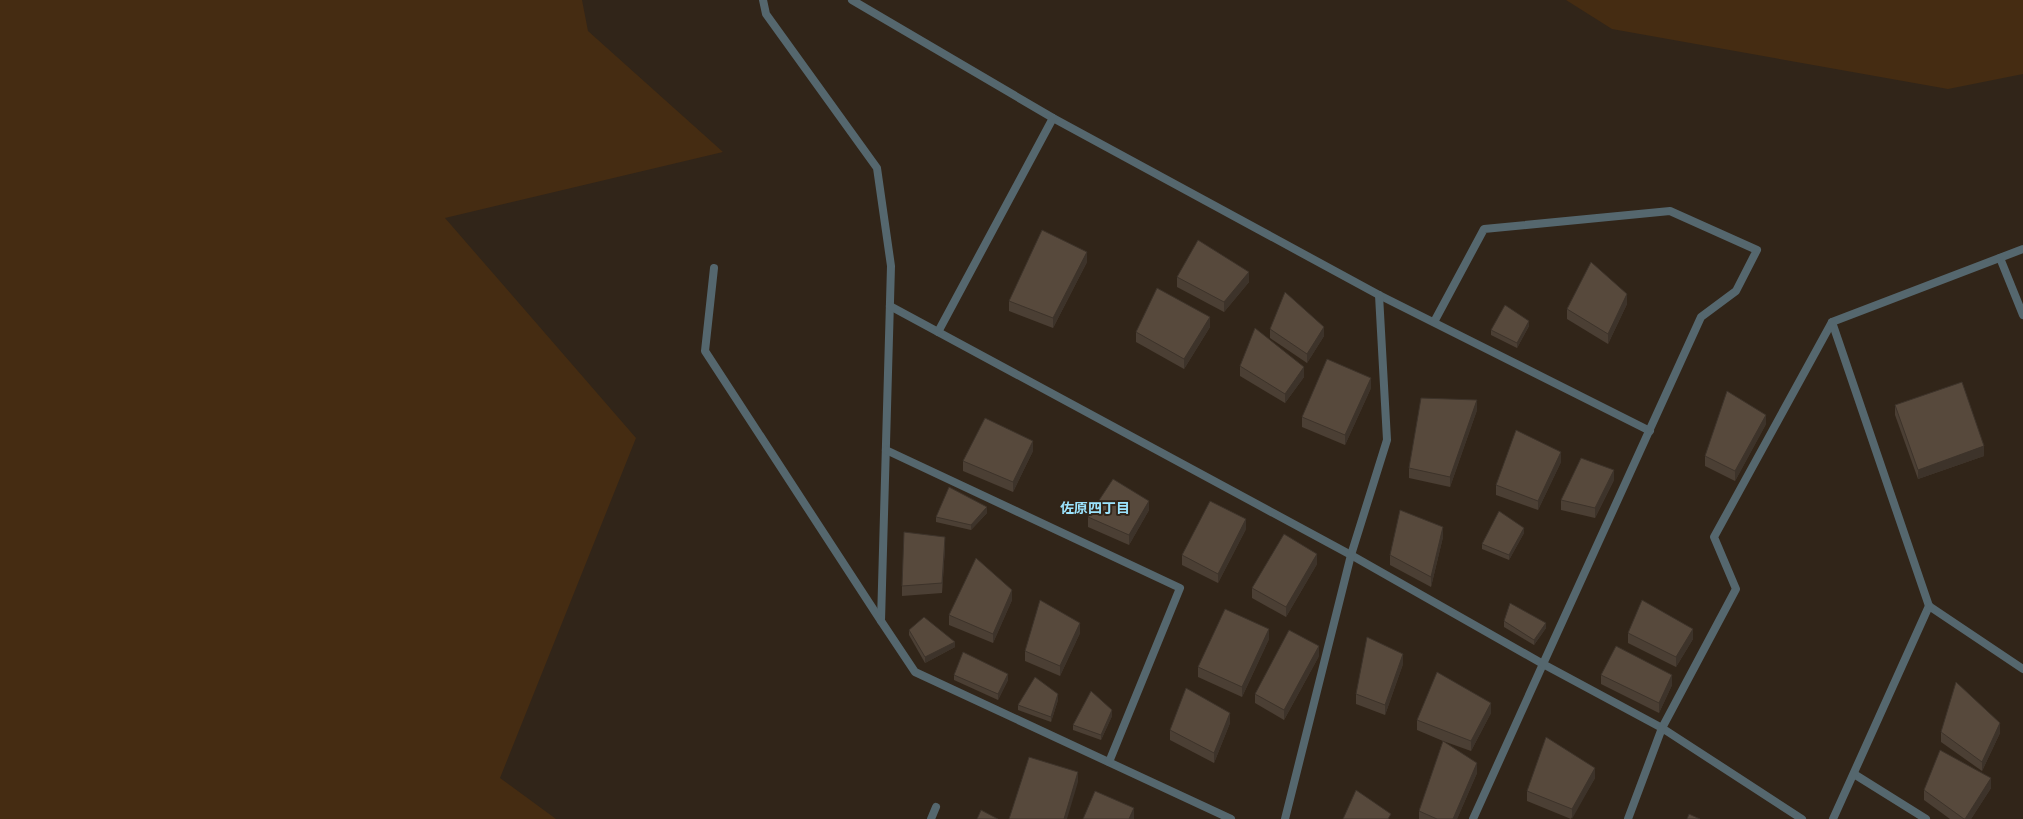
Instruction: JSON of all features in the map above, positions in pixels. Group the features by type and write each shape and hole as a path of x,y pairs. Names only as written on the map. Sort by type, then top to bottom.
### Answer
{"street":[{"path":"762,0 766,14 877,168 891,266 881,621"},
{"path":"852,0 1054,118 1379,295 1650,431"},
{"path":"938,332 1054,118"},
{"path":"1434,322 1484,229 1670,211 1757,250 1736,291 1700,317 1650,431 1473,819"},
{"path":"1628,819 1662,728 1736,589 1714,537 1832,322 2023,249"},
{"path":"2000,258 2023,315"},
{"path":"714,268 705,351 914,672 1231,819"},
{"path":"1285,819 1350,555 1387,440 1379,295"},
{"path":"890,306 1350,555 1543,664 1662,728 1802,819"},
{"path":"1832,322 1929,606 2023,669"},
{"path":"886,450 1180,588 1109,762"},
{"path":"1833,819 1929,606"},
{"path":"1854,774 1926,819"},
{"path":"931,819 936,807"}],"shaded area":[{"path":"0,0 582,0 588,31 723,152 445,218 636,438 500,778 556,819 0,819"},
{"path":"1566,0 2023,0 2023,74 1948,89 1612,29"}],"building":[{"path":"1042,230 1087,252 1053,318 1009,301"},
{"path":"1198,240 1249,272 1224,302 1177,277"},
{"path":"1591,262 1627,294 1608,334 1567,309"},
{"path":"1157,288 1210,317 1184,359 1136,332"},
{"path":"1285,292 1324,327 1307,354 1270,329"},
{"path":"1505,305 1529,321 1517,343 1491,330"},
{"path":"1255,328 1304,367 1285,394 1240,366"},
{"path":"1327,359 1371,378 1345,435 1302,417"},
{"path":"1962,382 1984,446 1918,470 1895,405"},
{"path":"1727,391 1766,415 1735,471 1705,456"},
{"path":"1421,398 1477,400 1450,477 1409,468"},
{"path":"985,418 1033,441 1013,482 963,461"},
{"path":"1516,430 1561,452 1538,501 1496,485"},
{"path":"1581,458 1614,470 1595,508 1561,500"},
{"path":"1113,479 1149,501 1129,535 1088,517"},
{"path":"949,487 987,507 971,525 936,517"},
{"path":"1210,501 1246,519 1218,574 1182,555"},
{"path":"1400,510 1443,527 1431,577 1390,555"},
{"path":"1499,511 1524,528 1509,555 1482,544"},
{"path":"904,532 945,537 942,583 902,586"},
{"path":"1284,534 1317,554 1286,607 1252,588"},
{"path":"976,558 1012,590 993,634 949,615"},
{"path":"1040,600 1080,623 1060,666 1025,651"},
{"path":"1642,600 1693,629 1676,657 1628,633"},
{"path":"1510,603 1546,623 1534,640 1504,621"},
{"path":"1225,609 1269,629 1242,687 1198,667"},
{"path":"924,617 955,642 925,657 909,630"},
{"path":"1289,630 1319,646 1284,710 1255,694"},
{"path":"1367,637 1403,654 1385,705 1356,694"},
{"path":"1616,646 1672,675 1659,703 1601,675"},
{"path":"963,652 1008,674 998,694 954,675"},
{"path":"1437,672 1491,703 1471,741 1417,720"},
{"path":"1035,677 1058,694 1051,717 1018,705"},
{"path":"1956,682 2000,723 1982,762 1941,732"},
{"path":"1186,688 1230,713 1214,753 1170,730"},
{"path":"1091,691 1112,710 1101,735 1073,725"},
{"path":"1546,737 1595,768 1572,809 1527,791"},
{"path":"1443,741 1477,763 1453,819 1437,819 1419,811"},
{"path":"1940,750 1991,778 1965,819 1924,790"},
{"path":"1029,757 1078,772 1064,819 1009,819"},
{"path":"1356,790 1391,814 1388,819 1343,819"},
{"path":"1095,791 1134,808 1129,819 1083,819"},
{"path":"981,810 998,819 977,819"},
{"path":"1689,814 1700,819 1687,819"}],"district":[{"name":"佐原四丁目","path":"1095,508"}]}
